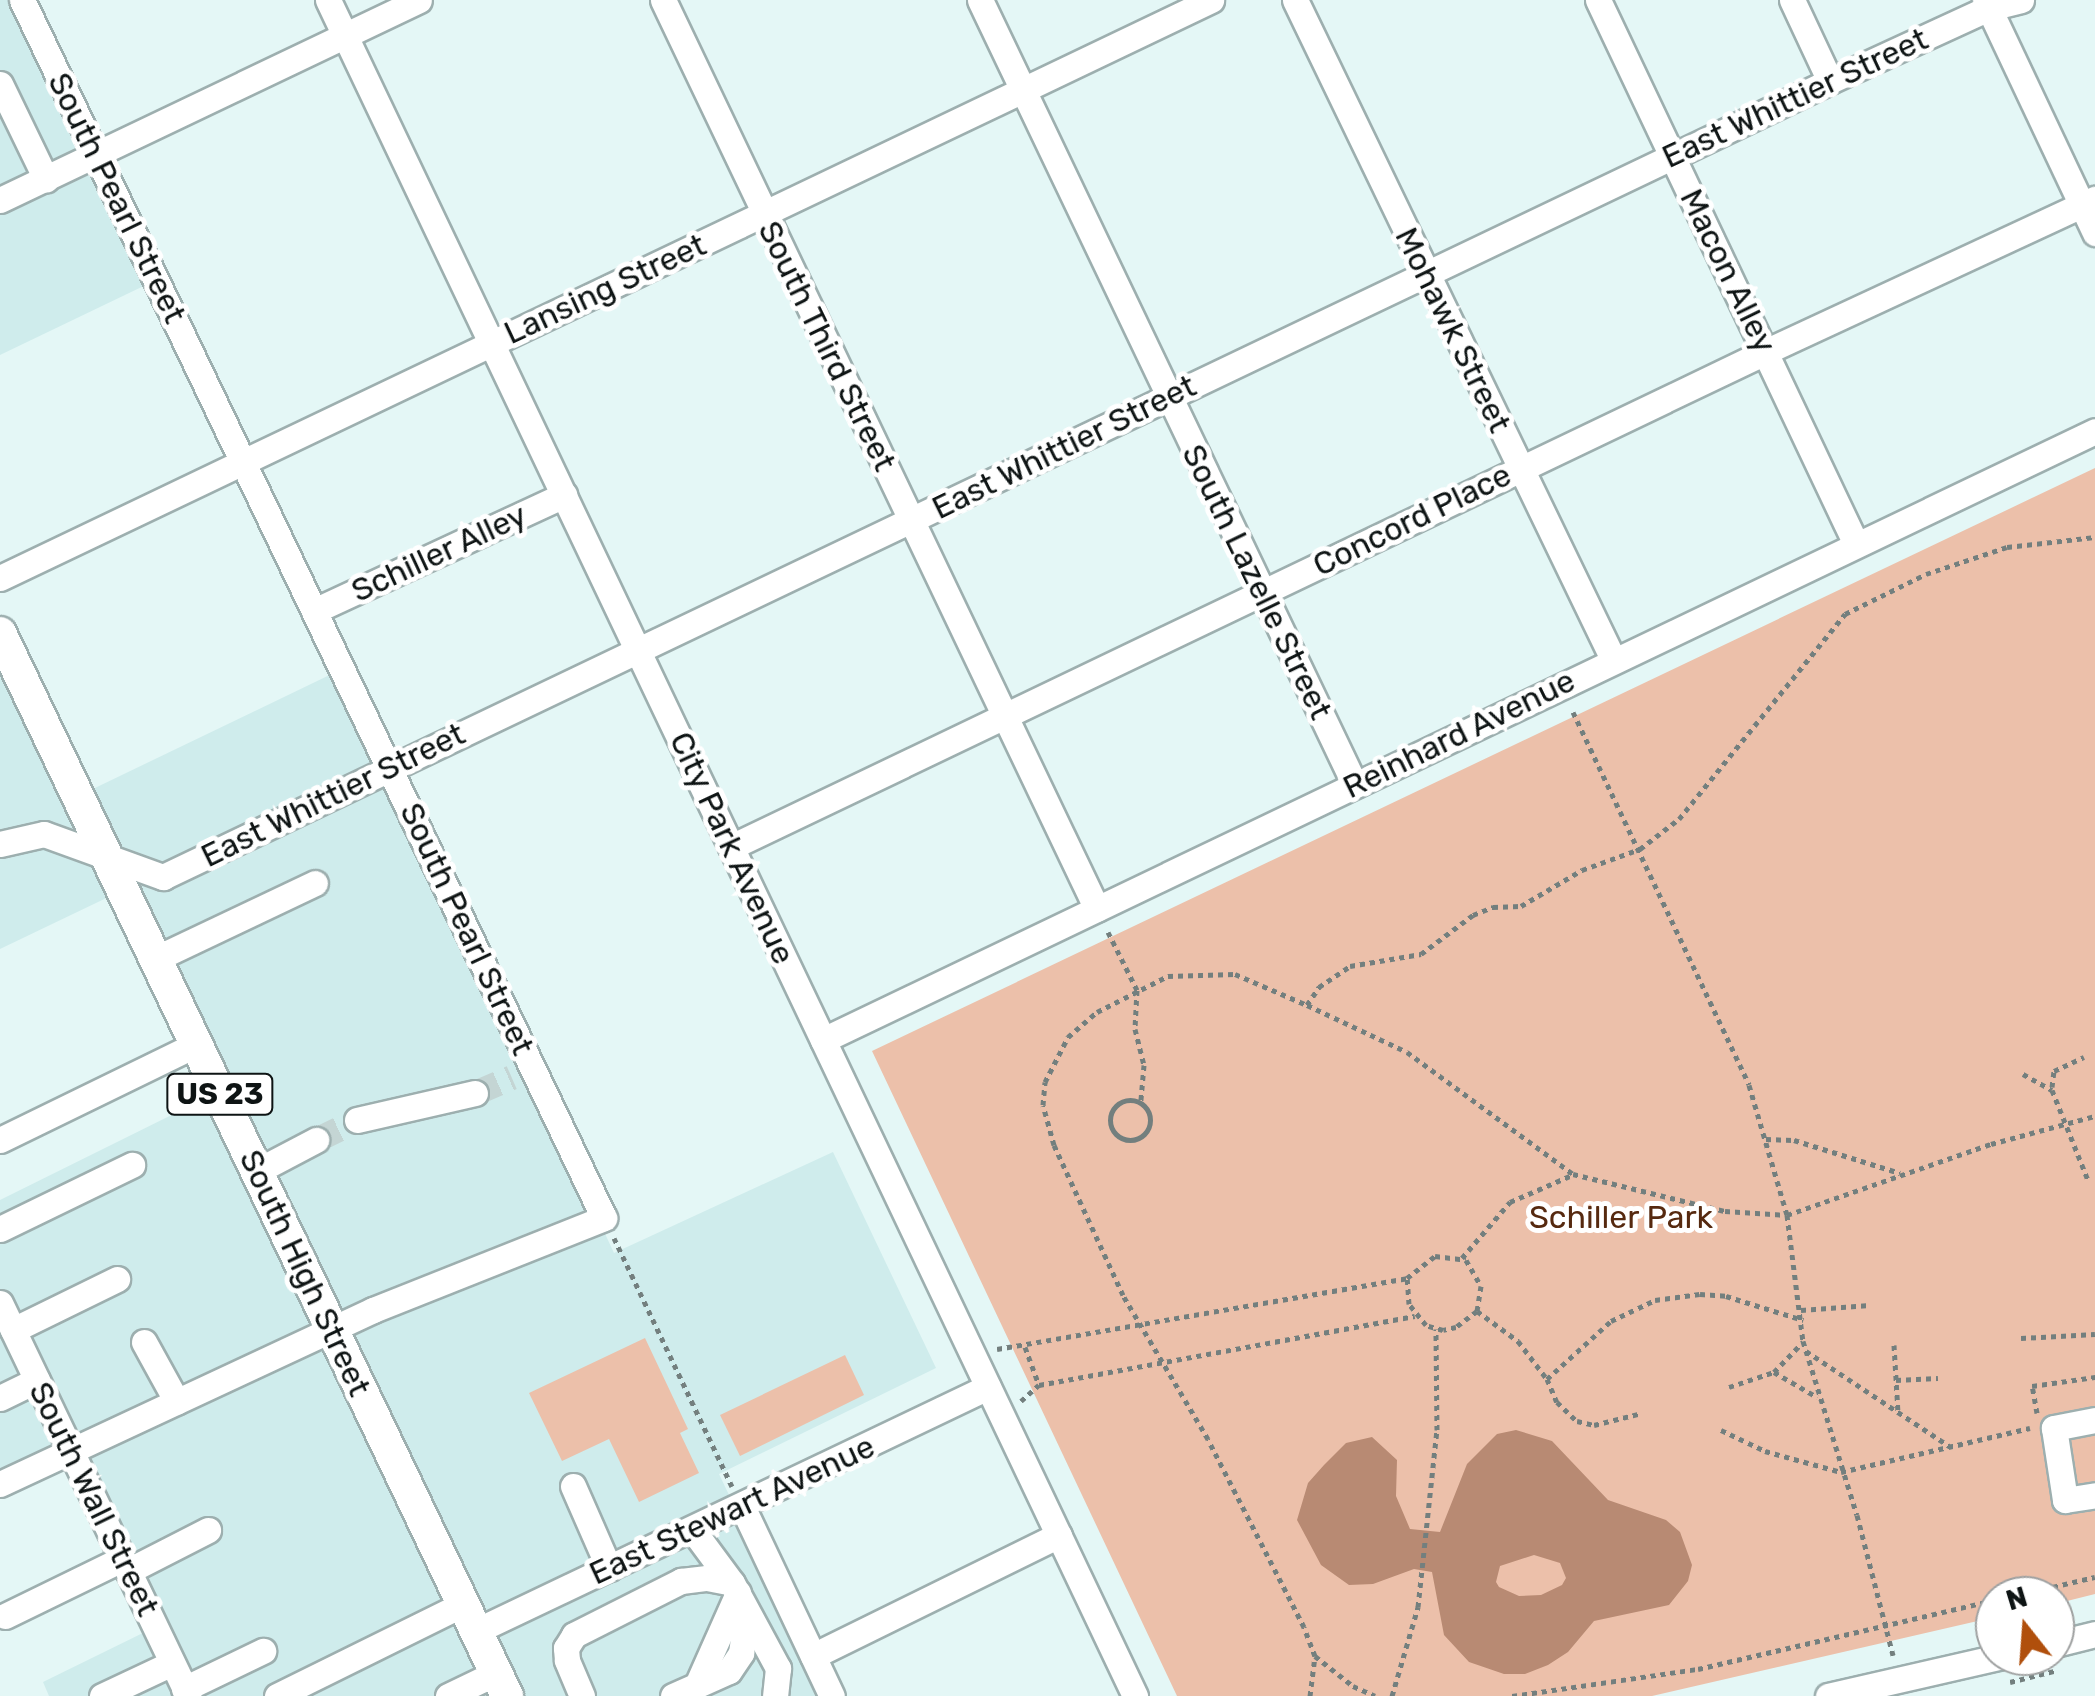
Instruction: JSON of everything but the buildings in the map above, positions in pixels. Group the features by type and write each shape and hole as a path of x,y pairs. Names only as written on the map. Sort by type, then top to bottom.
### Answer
{"main road":[{"name":"South High Street","path":"0,633 501,1684"}],"street":[{"name":"South Pearl Street","path":"22,0 390,767 523,1072 604,1218"},
{"name":"City Park Avenue","path":"328,0 1136,1696"},
{"path":"0,200 419,0"},
{"name":"South Third Street","path":"662,0 1102,920"},
{"name":"South Lazelle Street","path":"980,0 1355,785"},
{"name":"Lansing Street","path":"0,578 1211,0"},
{"name":"Mohawk Street","path":"1295,0 1613,659"},
{"name":"Macon Alley","path":"1598,0 1856,544"},
{"path":"1792,0 1830,81"},
{"name":"East Whittier Street","path":"0,844 44,834 163,877 1987,4 2022,0"},
{"path":"1987,4 2088,201 2095,233"},
{"path":"0,84 6,112 46,179"},
{"name":"Concord Place","path":"732,847 1766,351 2088,201"},
{"name":"Reinhard Avenue","path":"823,1040 1102,920 1355,785 2095,430"},
{"name":"Schiller Alley","path":"314,610 564,495"},
{"path":"155,959 315,883"},
{"path":"0,1140 197,1044"},
{"path":"356,1120 474,1094"},
{"path":"257,1171 316,1140"},
{"path":"0,1229 132,1165"},
{"path":"0,1484 332,1330 604,1218"},
{"path":"13,1330 117,1279"},
{"name":"South Wall Street","path":"0,1303 186,1692"},
{"path":"144,1342 177,1402"},
{"path":"0,1398 37,1380"},
{"name":"East Stewart Avenue","path":"277,1696 469,1618 610,1568 988,1387"},
{"path":"2095,1420 2054,1428 2065,1500 2095,1495"},
{"path":"573,1486 610,1568"},
{"path":"742,1506 832,1696"},
{"path":"5,1616 208,1530"},
{"path":"692,1530 735,1588 778,1668 775,1696"},
{"path":"812,1656 1059,1535"},
{"path":"582,1696 567,1660 566,1648 574,1634 681,1581 707,1578 735,1588"},
{"path":"673,1696 729,1672 741,1653 744,1632 735,1588"},
{"path":"186,1692 263,1651"},
{"path":"102,1696 172,1663"},
{"path":"1828,1696 1916,1683 1975,1664"},
{"path":"448,1696 501,1684"}],"path":[{"path":"1307,1004 1319,987 1350,966 1421,954 1473,915 1493,907 1522,906 1582,870 1640,849 1679,819 1845,614 1926,574 2007,546 2095,536"},
{"path":"1572,712 1735,1050 1766,1140 1786,1215 1803,1341 1818,1398 1886,1626 1916,1683"},
{"path":"1102,920 1136,990 1135,1029 1144,1064 1141,1102 1150,1116 1147,1130 1136,1139 1122,1138 1112,1128 1112,1112 1122,1101 1141,1102"},
{"path":"1375,1696 1353,1686 1315,1656 1230,1480 1140,1326 1075,1193 1043,1105 1044,1082 1068,1037 1097,1012 1168,976 1235,974 1407,1052 1572,1174 1725,1211 1786,1215 1903,1174 2095,1116"},
{"path":"2084,1057 2054,1071 2052,1090 2088,1180"},
{"path":"2022,1074 2052,1090"},
{"path":"1766,1140 1794,1140 1903,1174"},
{"path":"1462,1258 1510,1202 1572,1174"},
{"path":"604,1218 742,1506"},
{"path":"1435,1256 1462,1258 1472,1266 1481,1286 1477,1311 1456,1327 1436,1328 1416,1316 1406,1290 1407,1278 1418,1265 1435,1256"},
{"path":"974,1359 1002,1347 1025,1347 1407,1278"},
{"path":"1547,1378 1612,1320 1655,1300 1700,1294 1726,1296 1803,1320"},
{"path":"1801,1310 1870,1306"},
{"path":"1477,1311 1518,1341 1547,1378 1557,1402 1577,1421 1594,1424 1642,1413"},
{"path":"999,1412 1027,1398 1039,1386 1416,1316"},
{"path":"1392,1696 1411,1640 1427,1528 1438,1430 1436,1328"},
{"path":"2021,1338 2095,1334"},
{"path":"1729,1387 1774,1372 1803,1341"},
{"path":"1894,1345 1898,1412"},
{"path":"1025,1347 1039,1386"},
{"path":"1806,1351 1949,1446"},
{"path":"1774,1372 1818,1398"},
{"path":"1721,1430 1765,1452 1840,1472 2040,1425 2032,1386 2095,1377"},
{"path":"1896,1380 1938,1378"},
{"path":"1512,1696 1698,1670 1975,1605"},
{"path":"1310,1696 1315,1656"},
{"path":"2004,1683 2077,1666"}],"shaded area":[{"path":"0,0 18,0 152,282 0,355"},
{"path":"0,649 70,800 342,669 614,1253 833,1152 936,1368 719,1474 825,1696 49,1696 43,1682 151,1629 69,1450 0,1482 0,1200 218,1092 121,891 0,949"},
{"path":"1516,1430 1552,1441 1608,1500 1666,1520 1680,1532 1692,1565 1688,1581 1669,1605 1594,1621 1568,1652 1548,1665 1525,1674 1504,1674 1469,1662 1444,1635 1432,1572 1414,1569 1373,1584 1349,1585 1321,1565 1297,1520 1308,1483 1346,1443 1372,1437 1397,1460 1396,1496 1410,1529 1440,1532 1467,1464 1497,1434","holes":["1534,1555 1560,1563 1566,1578 1562,1585 1541,1595 1519,1596 1496,1582 1500,1566"]}],"green space":[{"name":"Schiller Park","path":"2095,468 2095,1594 2075,1599 2075,1576 1975,1576 1975,1622 1652,1696 1177,1696 872,1051"},
{"path":"645,1338 688,1429 680,1433 699,1473 639,1502 609,1439 562,1461 529,1393"},
{"path":"845,1355 864,1395 740,1456 720,1415"}],"tunnel":[{"path":"475,1093 512,1077"},
{"path":"316,1140 357,1120"}]}
